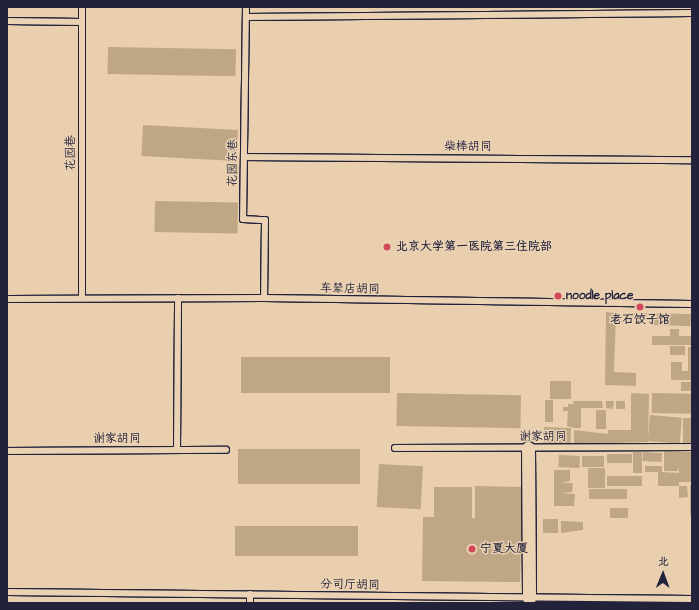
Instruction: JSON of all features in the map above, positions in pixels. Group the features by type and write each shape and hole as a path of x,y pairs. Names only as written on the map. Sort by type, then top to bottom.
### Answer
{"street":[{"path":"528,448 529,598"}],"lane":[{"name":"花园巷","path":"82,7 82,298"},
{"name":"花园东巷","path":"246,7 243,219 265,220 264,298"},
{"path":"246,16 692,13"},
{"path":"7,21 82,22"},
{"name":"柴棒胡同","path":"244,157 692,160"},
{"path":"178,298 178,450"},
{"name":"车辇店胡同","path":"7,299 264,298 692,304"},
{"name":"谢家胡同","path":"395,448 692,448"},
{"name":"谢家胡同","path":"7,451 226,450"},
{"name":"分司厅胡同","path":"7,592 250,594 492,600 529,598 692,599"},
{"path":"250,594 250,603"}],"building":[{"path":"108,47 236,49 236,76 108,74"},
{"path":"143,125 238,130 236,161 141,156"},
{"path":"155,201 238,202 237,233 154,232"},
{"path":"606,312 616,313 614,372 636,373 636,386 605,385"},
{"path":"628,313 647,313 647,320 628,320"},
{"path":"654,313 691,314 691,326 654,325"},
{"path":"670,329 679,329 679,336 691,336 691,345 652,345 652,336 670,336"},
{"path":"670,346 685,346 685,355 670,355"},
{"path":"688,347 692,347 692,380 671,380 671,362 682,362 682,371 688,371"},
{"path":"241,357 390,357 390,393 241,393"},
{"path":"550,381 571,381 571,399 550,399"},
{"path":"681,382 692,382 692,391 681,391"},
{"path":"397,393 521,395 520,428 396,426"},
{"path":"631,393 649,394 648,442 574,444 574,430 608,434 608,430 631,430"},
{"path":"652,393 692,394 692,414 652,413"},
{"path":"545,400 553,400 553,422 545,422"},
{"path":"573,401 602,401 603,408 581,408 581,428 573,428 567,426 568,411 563,411 563,407 568,407 568,404 574,404"},
{"path":"606,401 614,401 613,409 606,408"},
{"path":"616,401 625,401 625,409 616,409"},
{"path":"596,410 606,410 606,429 596,429"},
{"path":"650,415 682,418 680,444 648,441"},
{"path":"683,418 692,418 692,443 683,443"},
{"path":"544,427 571,428 570,445 543,444"},
{"path":"238,449 360,449 360,484 238,484"},
{"path":"664,451 692,452 692,482 679,482 679,486 658,486 658,472 645,472 645,466 662,466 662,472 679,473 679,466 678,471 664,471"},
{"path":"633,452 642,452 642,473 633,473"},
{"path":"643,452 662,453 662,462 643,461"},
{"path":"607,454 632,454 632,463 607,463"},
{"path":"559,455 580,456 579,468 558,467"},
{"path":"582,456 604,456 604,467 582,467"},
{"path":"379,464 423,466 421,509 377,507"},
{"path":"588,468 605,468 605,488 588,488"},
{"path":"554,470 570,470 570,481 562,483 573,483 572,492 561,493 575,494 574,506 554,506"},
{"path":"607,476 642,476 642,486 607,486"},
{"path":"690,485 692,485 692,515 690,515"},
{"name":"宁夏大厦","path":"475,486 522,487 520,582 422,581 423,517 434,517 434,487 472,487 472,518 475,518"},
{"path":"679,486 687,486 688,497 679,498"},
{"path":"589,489 627,489 627,499 589,499"},
{"path":"610,508 628,508 628,518 610,518"},
{"path":"543,519 558,519 558,533 543,533"},
{"path":"561,521 583,522 583,530 561,533"},
{"path":"235,526 358,526 358,556 235,556"}],"place":[{"name":"北京大学第一医院第三住院部","path":"387,247"},
{"name":"noodle place","path":"558,296"},
{"name":"老石饺子馆","path":"640,307"},
{"name":"宁夏大厦","path":"472,549"}]}
